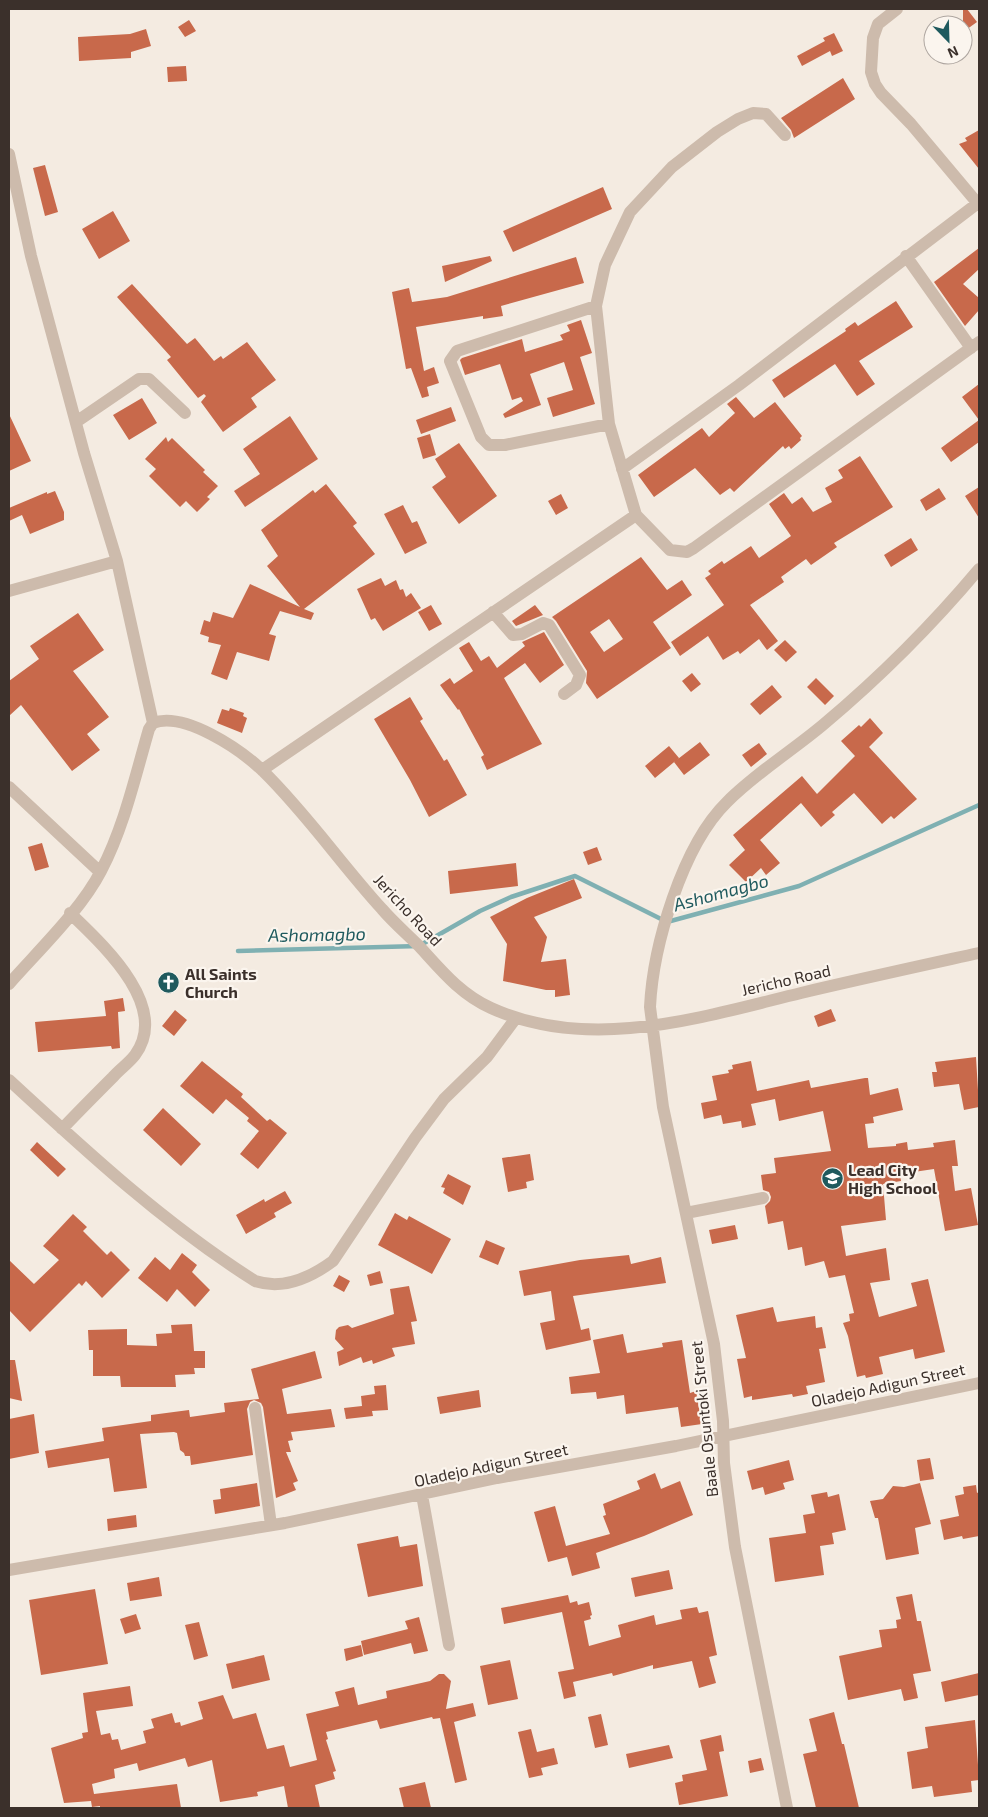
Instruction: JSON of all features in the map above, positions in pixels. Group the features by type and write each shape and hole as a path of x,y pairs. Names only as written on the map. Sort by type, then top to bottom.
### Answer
{"street":[{"path":"622,469 739,385 906,256 979,204 875,84 871,72 873,38 878,24 897,9"},
{"path":"785,134 766,114 753,113 717,132 672,167 630,212 605,265 596,306 610,424 636,514 670,550 687,552 975,345 906,256"},
{"path":"9,154 31,256 76,422 118,561 152,723 116,838 100,872 70,913 9,984"},
{"path":"596,306 457,351 450,361 481,437 489,445 505,445 610,424"},
{"path":"76,422 138,379 145,378 149,379 185,413"},
{"path":"262,770 636,514"},
{"path":"9,591 118,561"},
{"name":"Baale Osuntoki Street","path":"787,1808 735,1547 724,1463 724,1435 714,1344 663,1106 650,1007 651,992 658,953 677,886 690,855 708,826 725,804 747,784 824,724 911,644 944,611 979,569"},
{"path":"493,612 513,635 522,634 543,623 549,625 580,676 576,685 564,694"},
{"name":"Jericho Road","path":"152,723 165,719 210,734 226,742 262,770 382,909 454,985 482,1003 516,1018 582,1028 653,1027 979,953"},
{"path":"9,787 100,872"},
{"path":"62,1129 135,1054 144,1036 144,1019 128,976 116,958 70,913"},
{"path":"9,1080 116,1177 229,1265 254,1281 266,1285 300,1280 321,1270 337,1256 399,1161 444,1099 487,1057 516,1018"},
{"path":"686,1213 764,1198"},
{"name":"Oladejo Adigun Street","path":"9,1570 271,1525 422,1495 496,1478 676,1446 979,1383"},
{"path":"255,1408 271,1525"},
{"path":"422,1495 449,1645"}],"building":[{"path":"963,9 967,9 972,15 963,15"},
{"path":"973,17 977,22 973,25"},
{"path":"189,20 196,31 185,37 178,27"},
{"path":"146,29 151,46 131,52 131,58 79,61 78,37 130,34"},
{"path":"834,33 843,51 832,56 830,51 802,66 797,56 825,41 823,38"},
{"path":"186,66 187,81 168,82 167,67"},
{"path":"843,78 855,99 794,138 791,130 781,118"},
{"path":"979,130 979,169 959,144 967,141 965,138"},
{"path":"45,165 58,212 45,216 33,168"},
{"path":"603,187 612,209 513,252 503,231"},
{"path":"113,211 130,241 99,259 82,229"},
{"path":"979,248 979,269 963,284 979,298 979,310 965,326 934,282"},
{"path":"490,256 492,261 445,282 442,266"},
{"path":"576,257 584,283 501,306 503,316 483,319 483,316 416,327 424,371 434,367 439,383 427,387 429,396 422,398 411,368 406,369 392,292 409,288 412,302 447,297"},
{"path":"132,284 187,344 195,338 214,361 221,356 223,359 247,342 276,380 251,398 257,407 223,432 201,402 206,396 204,394 198,398 167,360 171,357 117,297"},
{"path":"896,301 913,327 859,361 875,384 857,396 835,364 784,398 772,380 846,331 845,329 855,322 858,326"},
{"path":"581,320 592,353 580,357 595,404 553,417 547,398 573,390 564,362 530,374 541,405 505,418 503,414 523,401 521,397 512,400 500,364 465,375 460,360 462,358 522,339 525,352 563,340 560,335 570,331 567,325"},
{"path":"979,384 979,420 962,397"},
{"path":"736,397 754,418 775,402 802,436 801,440 791,449 789,446 785,449 783,446 734,492 730,488 720,495 695,468 654,497 638,475 702,428 709,437 735,413 727,404"},
{"path":"142,398 157,423 129,440 113,415"},
{"path":"451,407 456,421 421,434 416,420"},
{"path":"9,414 31,461 9,471"},
{"path":"290,416 318,459 245,507 234,491 260,474 243,449"},
{"path":"979,420 979,442 951,462 941,448"},
{"path":"430,434 436,455 423,459 417,438"},
{"path":"166,437 168,442 172,438 205,470 203,472 218,486 207,497 210,499 197,512 186,501 180,507 149,476 156,469 145,459"},
{"path":"459,443 497,496 459,524 432,487 446,477 435,459"},
{"path":"860,456 893,507 834,543 837,547 811,565 806,559 781,577 784,582 750,605 778,641 767,650 759,639 740,654 738,651 723,660 708,636 680,656 671,642 724,605 705,578 711,574 708,571 722,561 724,564 751,546 759,558 791,536 769,504 784,493 792,504 802,497 813,512 832,502 825,488 843,478 838,470"},
{"path":"326,484 357,523 353,526 375,554 304,609 314,613 311,620 280,611 269,634 276,636 269,661 237,652 227,680 211,674 221,645 208,642 209,637 200,634 204,620 210,622 213,612 233,618 250,584 300,607 267,566 278,556 261,530 313,490 315,493"},
{"path":"979,487 979,518 965,496"},
{"path":"939,488 946,499 926,511 920,500"},
{"path":"55,491 64,512 64,520 30,534 22,515 9,521 9,508 47,492 47,494"},
{"path":"561,494 568,508 556,515 548,501"},
{"path":"403,505 412,523 417,521 427,543 405,554 384,514"},
{"path":"911,538 918,550 891,567 884,555"},
{"path":"641,557 667,590 682,580 692,595 653,622 671,648 597,699 586,683 587,671 552,617","holes":["609,619 623,639 604,652 590,632"]},
{"path":"381,578 385,586 396,580 400,590 403,589 406,597 411,593 421,608 383,631 375,618 371,620 357,589"},
{"path":"431,605 442,624 429,631 418,612"},
{"path":"535,605 543,615 516,626 512,621"},
{"path":"78,613 104,650 73,671 109,717 87,734 100,750 72,771 21,705 9,716 9,681 39,659 30,646"},
{"path":"544,632 564,665 540,683 525,663 504,678 542,744 487,770 481,757 484,755 459,709 440,685 450,678 454,684 473,671 459,648 469,642 481,661 489,656 497,668 525,646 522,642"},
{"path":"785,640 797,652 786,662 774,650"},
{"path":"692,673 701,684 691,692 682,681"},
{"path":"816,678 834,696 825,705 807,687"},
{"path":"772,685 782,697 760,715 750,704"},
{"path":"410,697 423,719 420,721 444,761 447,759 467,795 429,817 410,780 374,719"},
{"path":"230,708 244,713 243,716 247,718 242,733 217,723 222,709 229,711"},
{"path":"870,718 883,733 869,747 917,799 894,819 891,816 882,824 854,793 832,812 835,815 821,827 801,803 760,840 780,863 766,875 761,868 746,882 729,865 745,850 733,835 802,776 817,794 855,756 841,741"},
{"path":"700,742 710,755 684,775 674,762"},
{"path":"759,743 767,754 751,767 742,755"},
{"path":"669,746 679,758 655,778 645,766"},
{"path":"42,843 49,867 35,871 28,847"},
{"path":"597,847 602,860 588,865 583,852"},
{"path":"516,863 518,886 450,894 448,871"},
{"path":"574,879 582,898 534,917 547,937 541,962 566,959 570,995 555,997 555,990 546,990 503,981 507,944 490,917 527,898"},
{"path":"123,998 125,1011 118,1012 120,1048 112,1049 111,1046 38,1052 35,1022 106,1016 104,1001"},
{"path":"831,1009 836,1021 818,1027 814,1016"},
{"path":"175,1010 187,1020 174,1036 162,1026"},
{"path":"976,1057 979,1107 964,1110 959,1084 934,1087 932,1072 937,1072 935,1062"},
{"path":"202,1061 243,1094 241,1097 267,1121 270,1119 287,1133 258,1169 240,1154 259,1131 247,1121 249,1118 226,1099 213,1114 180,1086"},
{"path":"751,1061 757,1091 809,1080 811,1088 865,1078 868,1078 870,1095 898,1088 903,1110 873,1117 874,1123 865,1124 868,1148 896,1146 896,1144 907,1142 908,1150 934,1147 933,1143 955,1140 958,1166 952,1166 955,1191 971,1188 978,1225 945,1231 934,1169 900,1174 901,1181 883,1184 886,1220 841,1226 846,1256 886,1248 890,1280 870,1283 879,1317 917,1306 911,1283 928,1279 945,1352 915,1359 913,1349 879,1357 883,1374 866,1378 865,1375 857,1377 848,1336 843,1323 850,1321 849,1314 854,1313 845,1275 829,1278 824,1261 805,1266 802,1247 788,1250 783,1221 768,1224 765,1206 771,1197 769,1192 763,1190 761,1175 776,1173 774,1158 831,1151 823,1111 779,1121 775,1099 751,1104 756,1125 742,1128 741,1121 723,1124 721,1115 704,1119 701,1103 717,1100 712,1076 729,1073 728,1070 733,1069 732,1065"},
{"path":"163,1108 201,1144 181,1166 143,1130"},
{"path":"37,1142 66,1169 58,1177 30,1150"},
{"path":"530,1154 534,1180 526,1182 527,1188 508,1192 502,1158"},
{"path":"448,1174 471,1186 463,1205 443,1193 445,1188 441,1187"},
{"path":"285,1191 292,1203 274,1213 276,1217 246,1234 236,1215 264,1199 265,1202"},
{"path":"395,1213 407,1220 409,1216 451,1239 432,1274 378,1245"},
{"path":"73,1214 87,1227 83,1231 107,1255 111,1251 130,1270 102,1298 86,1281 82,1286 79,1283 30,1332 9,1310 9,1260 34,1284 59,1260 43,1246"},
{"path":"735,1225 738,1239 712,1244 709,1230"},
{"path":"486,1240 505,1248 498,1265 479,1257"},
{"path":"182,1253 197,1265 192,1272 210,1290 195,1307 177,1289 167,1302 138,1278 155,1257 170,1270"},
{"path":"629,1255 631,1264 661,1257 666,1283 573,1296 581,1330 589,1328 591,1340 546,1350 540,1323 555,1320 551,1291 524,1296 519,1271 580,1260"},
{"path":"380,1271 383,1283 370,1286 367,1275"},
{"path":"339,1275 350,1281 344,1292 333,1286"},
{"path":"409,1286 417,1321 411,1322 415,1344 392,1348 395,1356 373,1364 372,1360 363,1363 361,1357 339,1366 337,1352 344,1349 335,1339 336,1330 339,1327 348,1325 352,1328 394,1314 390,1289"},
{"path":"773,1307 777,1322 815,1316 816,1328 822,1327 826,1348 819,1349 825,1382 806,1386 808,1394 793,1397 792,1394 752,1400 752,1396 744,1398 737,1359 746,1358 736,1315"},
{"path":"192,1324 194,1351 205,1351 205,1368 194,1368 195,1374 175,1375 176,1387 121,1387 120,1376 93,1376 93,1350 89,1350 88,1330 127,1329 127,1345 157,1346 156,1334 172,1333 171,1325"},
{"path":"623,1334 627,1353 663,1347 662,1343 682,1340 690,1393 696,1391 702,1424 681,1427 678,1407 626,1414 624,1395 597,1399 596,1392 571,1394 569,1377 600,1373 593,1340"},
{"path":"315,1351 322,1378 282,1389 287,1414 331,1409 335,1427 291,1432 293,1440 288,1441 291,1452 286,1452 298,1481 293,1483 296,1490 276,1498 263,1407 261,1403 254,1400 250,1402 247,1409 253,1455 191,1465 190,1456 185,1456 180,1450 177,1433 140,1434 147,1488 114,1492 109,1458 48,1468 45,1451 104,1441 102,1428 151,1421 151,1415 189,1410 190,1417 225,1412 224,1403 259,1399 251,1369"},
{"path":"9,1360 15,1360 22,1401 9,1398"},
{"path":"386,1385 388,1410 372,1411 373,1416 346,1419 344,1408 362,1406 361,1396 375,1394 374,1386"},
{"path":"479,1390 481,1407 440,1414 437,1397"},
{"path":"34,1414 39,1453 9,1459 9,1419"},
{"path":"930,1458 934,1479 920,1481 917,1460"},
{"path":"789,1460 794,1480 783,1483 785,1489 765,1495 763,1487 752,1490 747,1471"},
{"path":"655,1473 661,1489 680,1481 693,1515 644,1536 596,1553 600,1568 572,1576 567,1557 548,1562 534,1512 555,1506 566,1546 610,1534 603,1516 606,1515 603,1504 640,1489 637,1481"},
{"path":"257,1483 260,1506 215,1514 213,1500 221,1499 220,1489"},
{"path":"920,1483 931,1524 915,1528 919,1554 886,1560 878,1518 875,1518 870,1501 883,1499 893,1486 904,1487"},
{"path":"976,1485 977,1493 979,1492 979,1536 963,1539 962,1536 944,1540 940,1520 959,1516 955,1496 964,1494 963,1487"},
{"path":"827,1492 828,1497 839,1494 846,1530 832,1533 834,1544 820,1546 824,1575 775,1582 769,1538 806,1533 803,1515 815,1513 811,1495"},
{"path":"136,1515 137,1527 108,1531 107,1519"},
{"path":"398,1536 400,1547 417,1544 423,1586 368,1597 357,1544"},
{"path":"669,1570 673,1589 635,1597 631,1578"},
{"path":"159,1577 162,1596 130,1601 127,1583"},
{"path":"95,1589 108,1664 41,1675 29,1600"},
{"path":"912,1594 917,1621 921,1621 931,1671 913,1674 918,1698 904,1701 901,1689 848,1700 839,1656 882,1647 879,1630 897,1628 896,1620 901,1619 896,1597"},
{"path":"568,1595 570,1603 577,1601 578,1605 589,1602 591,1619 584,1621 589,1646 621,1637 618,1625 654,1615 656,1625 682,1619 680,1610 697,1607 699,1613 708,1611 717,1655 709,1657 716,1683 699,1688 692,1661 653,1669 653,1665 613,1676 612,1673 573,1682 576,1696 564,1699 558,1672 574,1669 562,1612 504,1624 501,1608"},
{"path":"136,1614 141,1629 125,1634 120,1619"},
{"path":"419,1617 428,1651 414,1654 411,1643 364,1655 361,1641 408,1629 405,1621"},
{"path":"199,1622 208,1656 194,1660 185,1625"},
{"path":"361,1645 363,1656 346,1661 344,1649"},
{"path":"264,1655 270,1680 232,1689 226,1664"},
{"path":"510,1660 518,1699 488,1705 480,1666"},
{"path":"979,1673 979,1695 945,1702 941,1682"},
{"path":"439,1674 444,1674 451,1681 446,1709 473,1703 476,1716 454,1722 467,1780 455,1783 440,1718 433,1719 432,1717 380,1729 377,1720 326,1732 328,1739 326,1740 336,1771 333,1772 335,1779 315,1785 320,1808 288,1808 284,1786 257,1792 258,1796 220,1802 212,1760 188,1767 185,1758 139,1771 137,1763 114,1769 115,1778 92,1784 94,1794 177,1784 181,1808 100,1808 100,1806 92,1807 91,1801 64,1803 51,1748 83,1738 82,1733 88,1732 83,1693 130,1686 133,1706 96,1711 101,1735 110,1733 112,1740 118,1739 121,1750 146,1743 143,1731 154,1728 151,1719 172,1713 175,1723 180,1722 181,1726 203,1719 198,1702 223,1695 233,1719 256,1713 267,1749 284,1745 290,1767 317,1760 306,1714 339,1706 335,1692 354,1687 358,1705 387,1698 386,1691 430,1681"},
{"path":"834,1712 842,1744 844,1744 859,1808 816,1808 803,1754 817,1751 809,1719"},
{"path":"601,1714 608,1745 595,1748 588,1717"},
{"path":"975,1720 979,1780 971,1781 972,1792 934,1797 932,1786 912,1789 907,1752 928,1748 925,1727"},
{"path":"531,1729 537,1752 554,1748 558,1764 541,1768 543,1775 529,1778 518,1732"},
{"path":"721,1735 724,1751 719,1752 728,1796 679,1805 675,1783 683,1781 682,1775 707,1770 700,1740"},
{"path":"669,1745 673,1758 629,1768 626,1754"},
{"path":"761,1758 764,1770 750,1773 748,1761"},
{"path":"425,1782 431,1808 404,1808 399,1788"}],"waterway":[{"name":"Ashomagbo","path":"238,951 419,946 480,911 511,897 575,876 667,922 799,886 979,805"}],"place":[{"name":"All Saints Church","path":"169,983"},
{"name":"Lead City High School","path":"832,1179"}]}
